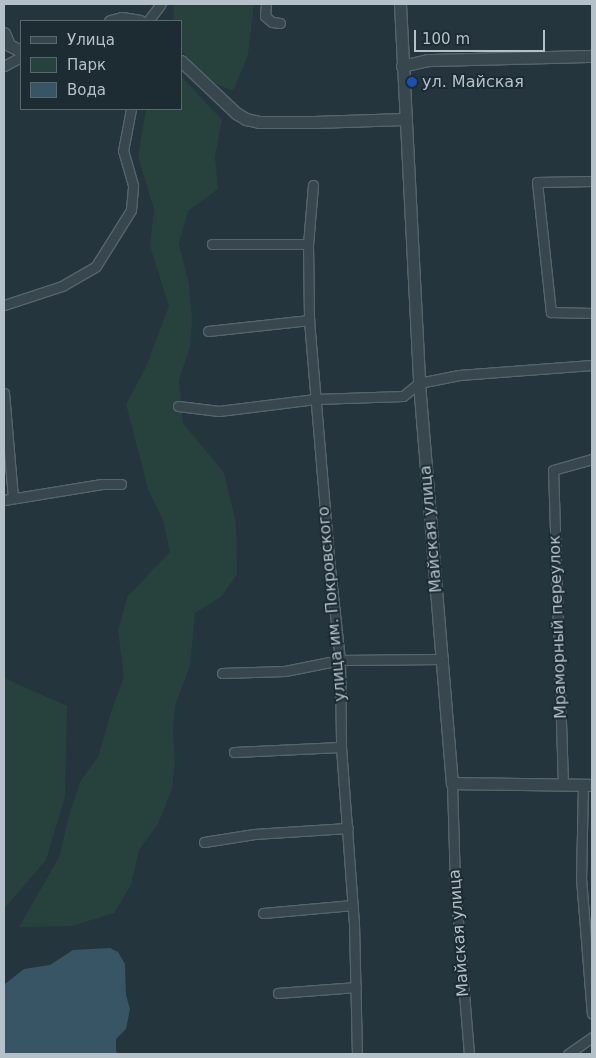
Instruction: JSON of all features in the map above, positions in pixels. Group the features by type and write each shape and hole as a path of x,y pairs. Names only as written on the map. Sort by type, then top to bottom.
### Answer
{"street":[{"path":"149,20 162,4"},
{"path":"266,4 265,16 272,22 280,22"},
{"name":"Майская улица","path":"400,4 404,119 419,383 443,659 452,783 455,884 469,1054"},
{"path":"114,20 122,18 134,20"},
{"path":"4,33 9,45 20,50"},
{"path":"402,66 428,60 592,56"},
{"path":"4,66 20,58"},
{"path":"182,62 236,113 246,119 259,122 404,119"},
{"path":"4,306 62,286 96,266 131,210 133,185 123,152 131,110"},
{"path":"592,181 537,182 552,312 592,313"},
{"name":"улица им. Покровского","path":"313,185 308,244 309,320 314,400 340,660 341,747 353,905 357,1054"},
{"path":"212,244 308,244"},
{"path":"208,331 309,320"},
{"path":"178,406 219,411 314,400 403,396 419,383 458,375 592,364"},
{"path":"4,393 14,498"},
{"name":"Мраморный переулок","path":"563,785 553,470 592,459"},
{"path":"4,500 102,484 121,484"},
{"path":"222,673 285,671 340,660 443,659"},
{"path":"234,752 341,747"},
{"path":"452,783 588,785 581,878 592,1014"},
{"path":"204,842 254,834 348,828"},
{"path":"264,913 353,905"},
{"path":"278,993 356,987"},
{"path":"568,1054 592,1037"}],"green space":[{"path":"174,4 254,4 248,55 233,91 210,81 182,51 182,20 173,20"},
{"path":"182,77 222,120 215,157 218,189 188,211 179,244 189,284 192,321 190,347 179,380 183,423 224,473 236,523 237,574 222,596 195,613 190,665 175,706 173,731 175,761 172,789 158,824 139,850 131,885 114,913 72,926 19,927 59,857 70,812 81,780 98,757 112,709 124,677 118,631 127,597 170,552 163,520 148,489 126,404 146,367 169,306 150,246 154,209 138,157 146,110 182,110"},
{"path":"4,678 67,706 65,797 46,860 4,909"}],"water":[{"path":"110,948 118,952 125,964 126,995 130,1009 126,1029 116,1039 116,1051 118,1054 4,1054 5,984 24,969 50,965 73,950"}],"place":[{"name":"ул. Майская","path":"412,82"}]}
